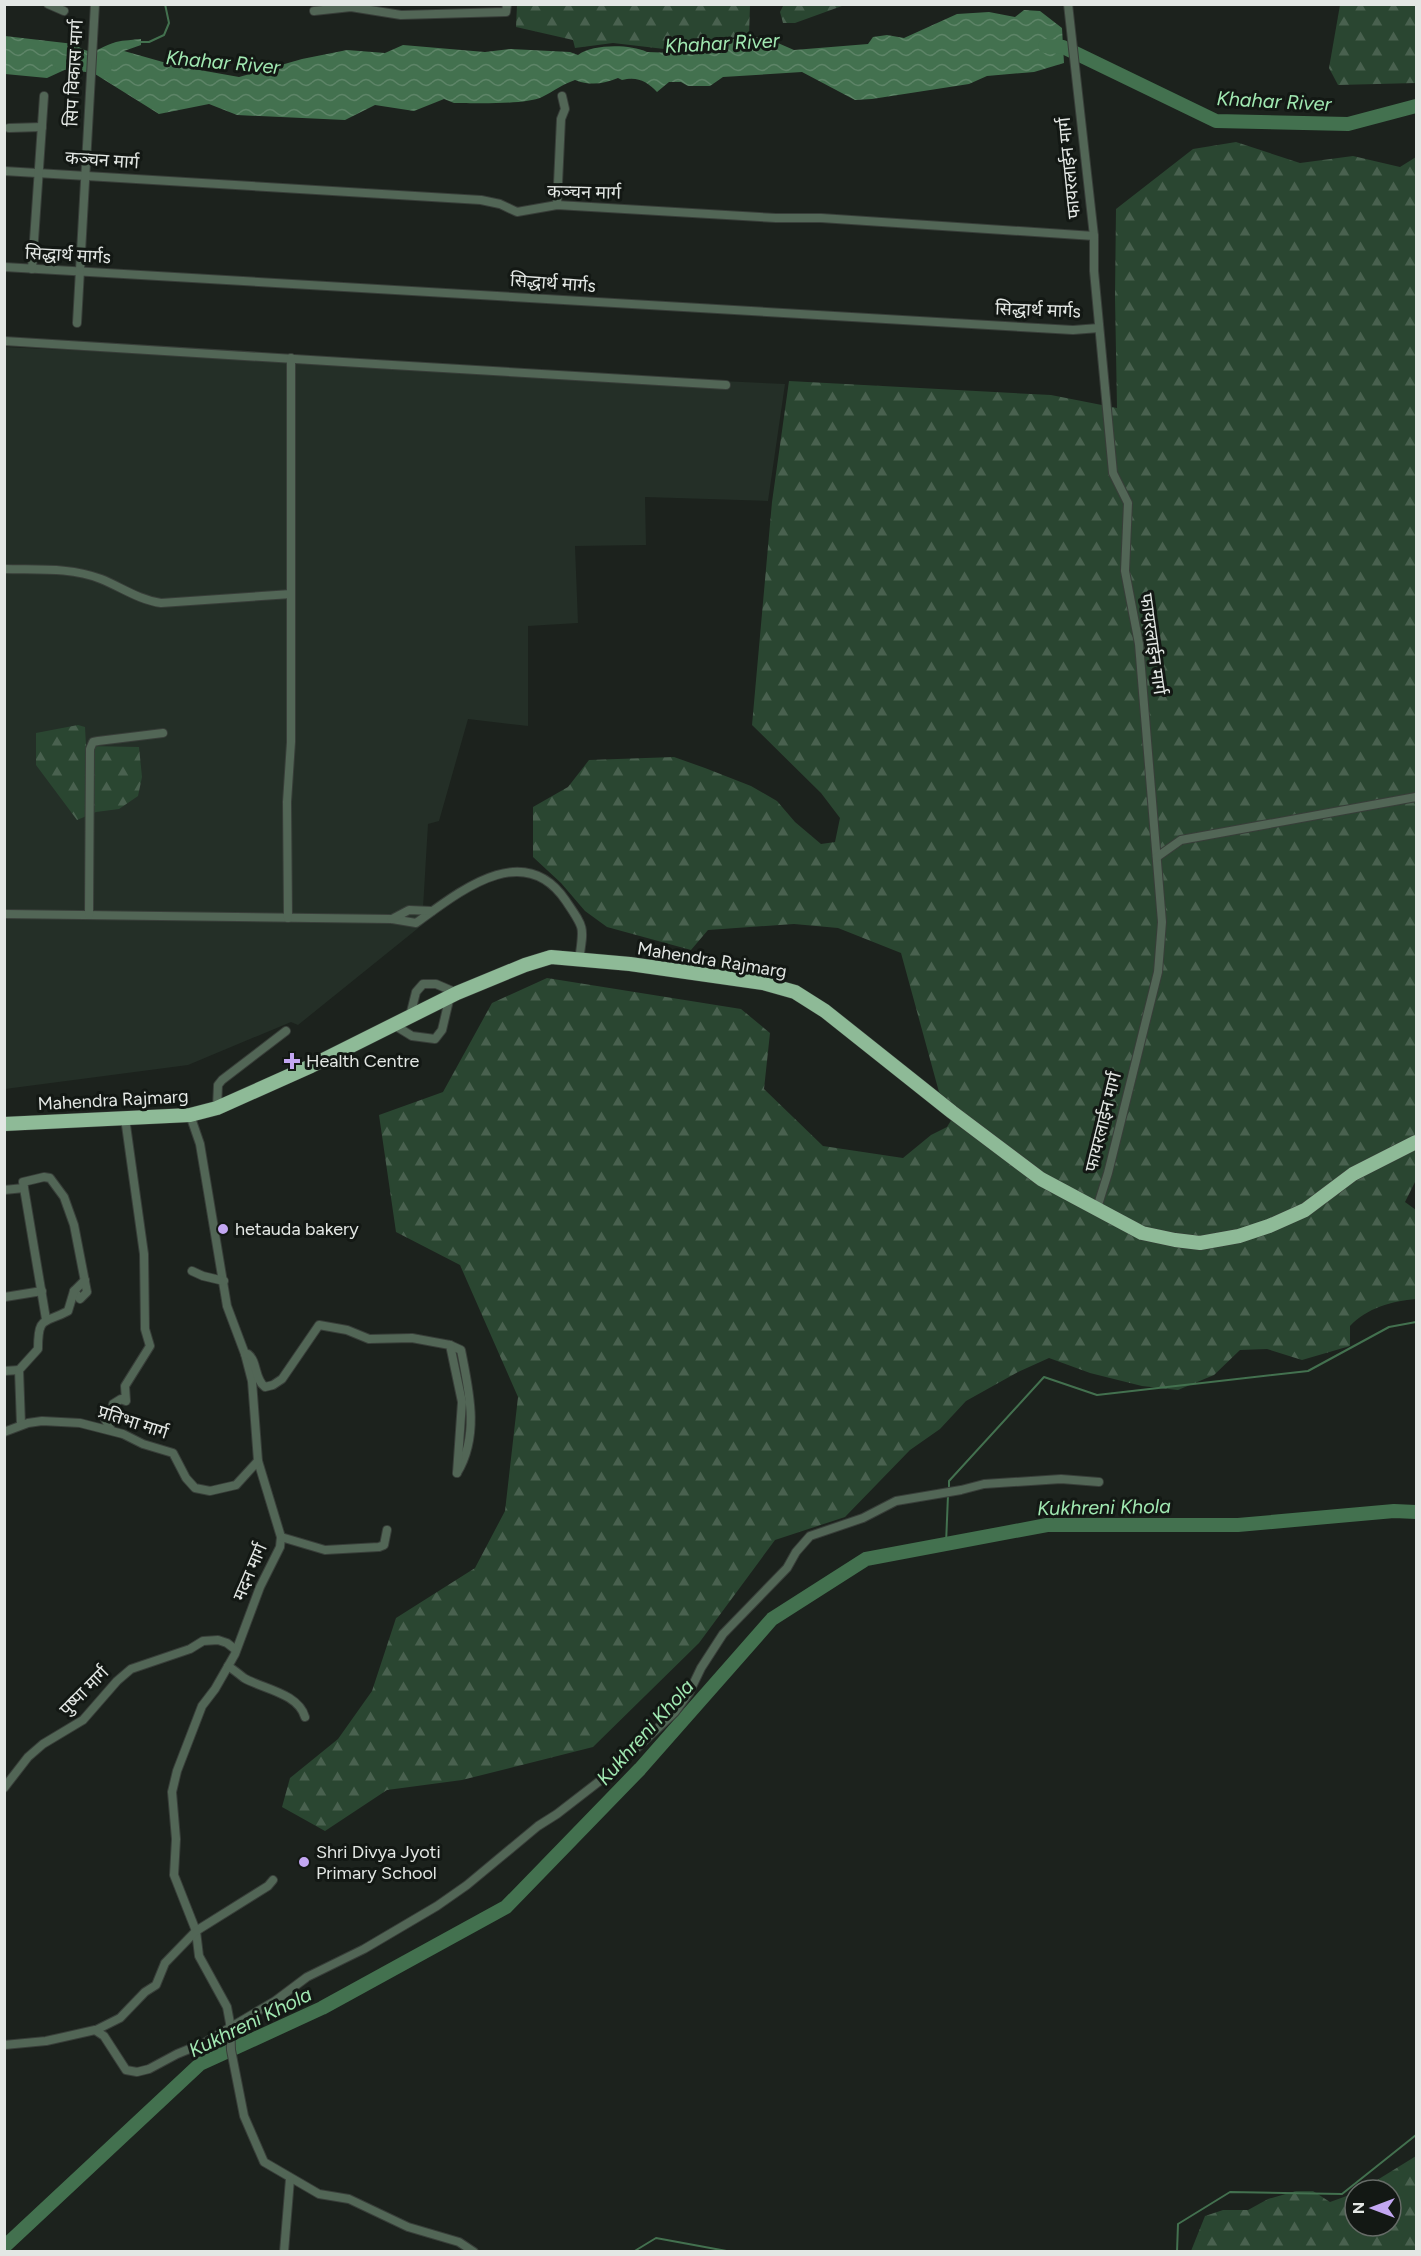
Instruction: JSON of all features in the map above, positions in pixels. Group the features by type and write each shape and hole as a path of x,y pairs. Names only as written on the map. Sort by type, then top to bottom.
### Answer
{"highway":[{"name":"Mahendra Rajmarg","path":"4,1124 190,1115 217,1108 311,1066 453,994 551,957 630,964 730,978 763,983 795,992 825,1011 1041,1179 1143,1233 1175,1240 1200,1243 1239,1236 1269,1226 1305,1210 1353,1174 1416,1142"}],"street":[{"path":"48,4 64,11"},
{"name":"सिप विकास मार्ग","path":"77,323 95,4"},
{"path":"314,10 351,7 401,15 483,13 506,12 507,4"},
{"name":"फायरलाईन मार्ग","path":"1068,4 1094,236 1099,328 1113,473 1128,503 1125,571 1139,644 1162,922 1158,972 1108,1173 1097,1208"},
{"path":"33,269 44,96"},
{"path":"557,205 561,119 565,110 562,96"},
{"path":"9,128 42,127"},
{"name":"कञ्चन मार्ग","path":"4,171 481,200 500,204 517,212 557,205 776,218 821,218 1094,236"},
{"name":"सिद्धार्थ मार्गs","path":"4,267 1073,330 1099,328"},
{"path":"4,341 726,385"},
{"path":"288,918 287,802 291,742 291,358"},
{"path":"4,570 61,570 80,573 100,579 150,602 161,603 291,594"},
{"path":"89,915 90,749 93,742 163,733"},
{"path":"1157,857 1181,840 1416,797"},
{"path":"4,914 392,919 417,923 483,878 519,872 533,874 547,881 559,891 582,925 583,935 579,960"},
{"path":"392,919 409,910 432,911"},
{"path":"394,1025 412,1036 435,1039 442,1030 453,994 436,984 423,984 416,992 410,1017"},
{"path":"217,1108 218,1085 222,1080 286,1031"},
{"name":"मदन मार्ग","path":"190,1115 200,1144 227,1306 245,1354 252,1382 258,1461 281,1537 280,1547 260,1587 236,1650 215,1689 202,1706 177,1771 172,1792 176,1839 174,1875 196,1931 199,1956 227,2007 231,2050 244,2116 252,2139 264,2162 319,2194 349,2199 408,2227 459,2242 474,2252"},
{"path":"111,1430 105,1419 111,1413 112,1404 121,1399 125,1402 125,1386 150,1346 145,1329 145,1255 125,1118"},
{"path":"4,1371 19,1370 38,1349 40,1326 46,1319 68,1311 74,1291 81,1299 87,1292 74,1225 64,1197 50,1178 44,1177 23,1182 46,1319"},
{"path":"4,1190 24,1188"},
{"path":"192,1271 224,1281"},
{"path":"5,1297 42,1291"},
{"path":"245,1354 253,1358 260,1384 265,1387 282,1379 319,1325 347,1330 369,1339 412,1338 450,1345 461,1350 471,1398 471,1428 465,1459 457,1473 462,1402 450,1345"},
{"path":"19,1370 21,1425"},
{"name":"प्रतिभा मार्ग","path":"4,1432 42,1420 80,1423 111,1430 143,1444 173,1453 186,1478 195,1488 210,1491 236,1485 258,1461"},
{"path":"96,2030 104,2036 126,2070 136,2072 149,2069 275,2001 308,1977 363,1949 437,1906 467,1885 538,1826 610,1773 675,1712 689,1693 701,1668 723,1634 773,1585 810,1536 864,1518 896,1501 984,1484 1061,1479 1100,1482"},
{"path":"281,1537 319,1549 332,1550 384,1545 387,1530"},
{"name":"पुष्पा मार्ग","path":"4,1788 28,1757 43,1744 83,1720 117,1681 131,1669 190,1648 203,1641 218,1640 236,1650"},
{"path":"228,1666 244,1677 291,1700 303,1709 304,1717"},
{"path":"4,2045 46,2041 96,2030 120,2018 145,1992 156,1985 165,1963 196,1931 268,1886 273,1880"},
{"path":"284,2252 290,2179"}],"shaded area":[{"path":"4,347 785,384 768,501 645,497 646,545 575,546 578,623 528,626 528,726 468,719 439,821 428,824 422,925 298,1025 291,1022 188,1065 5,1089"}],"green space":[{"path":"784,4 862,5 842,6 795,23 783,23 780,12"},
{"path":"517,5 750,5 749,36 727,38 707,51 690,52 613,43 575,48 573,40 516,27"},
{"path":"1340,5 1416,5 1416,83 1338,85 1329,68"},
{"path":"1236,142 1300,163 1353,156 1400,167 1416,157 1416,1180 1405,1202 1416,1210 1416,1299 1389,1304 1364,1314 1350,1326 1350,1346 1302,1360 1267,1349 1240,1350 1214,1375 1178,1390 1142,1386 1090,1373 1049,1358 1018,1372 966,1401 940,1429 910,1450 845,1517 775,1540 699,1643 593,1747 462,1780 387,1790 325,1831 282,1807 290,1778 338,1739 372,1691 396,1618 475,1568 505,1511 518,1397 460,1265 396,1232 379,1115 443,1092 492,1003 547,978 741,1009 770,1033 764,1089 823,1146 903,1158 931,1135 947,1127 958,1109 939,1092 901,953 838,928 794,924 708,930 691,950 607,927 585,911 561,883 533,857 533,807 568,787 589,760 674,757 751,786 777,801 795,822 821,844 835,842 840,818 821,793 752,725 772,502 789,381 1051,395 1117,408 1116,209 1193,149"},
{"path":"78,725 85,727 86,746 139,747 142,777 138,796 119,809 96,812 77,820 36,765 36,733"},
{"path":"1416,2156 1416,2251 1191,2251 1205,2216 1223,2210 1248,2210 1268,2199 1296,2191 1313,2191 1330,2202 1343,2197 1343,2238 1403,2238 1403,2178 1380,2178"}],"water":[{"path":"1024,10 1040,11 1062,28 1064,63 1034,72 987,76 969,84 872,99 855,100 802,72 723,77 710,86 688,86 681,82 669,82 657,92 641,80 618,78 597,84 575,80 534,100 454,103 444,99 414,111 375,105 345,120 237,115 209,104 159,114 95,74 93,61 84,61 47,78 5,74 5,36 74,44 91,51 116,42 141,39 141,45 124,51 177,66 239,77 302,59 347,50 385,53 403,45 485,52 511,49 570,52 578,55 585,51 611,46 647,52 703,54 723,41 751,36 771,40 794,50 868,44 873,37 887,35 904,38 957,14 989,12 1015,17"}],"waterway":[{"path":"141,42 149,42 164,35 169,23 165,4"},
{"name":"Khahar River","path":"1045,46 1063,47 1216,121 1348,124 1416,106"},
{"name":"Khahar River","path":"59,62 105,67"},
{"path":"949,1489 949,1481 1044,1377 1097,1395 1308,1371 1389,1327 1416,1322"},
{"path":"946,1544 948,1495"},
{"name":"Kukhreni Khola","path":"4,2247 200,2064 322,2008 506,1907 640,1769 772,1619 866,1559 1047,1525 1238,1525 1394,1511 1416,1512"},
{"path":"1177,2252 1178,2224 1230,2192 1342,2194 1416,2135"},
{"path":"633,2252 656,2238 732,2252"}],"place":[{"name":"Health Centre","path":"292,1061"},
{"name":"hetauda bakery","path":"223,1229"},
{"name":"Shri Divya Jyoti Primary School","path":"304,1862"}]}
